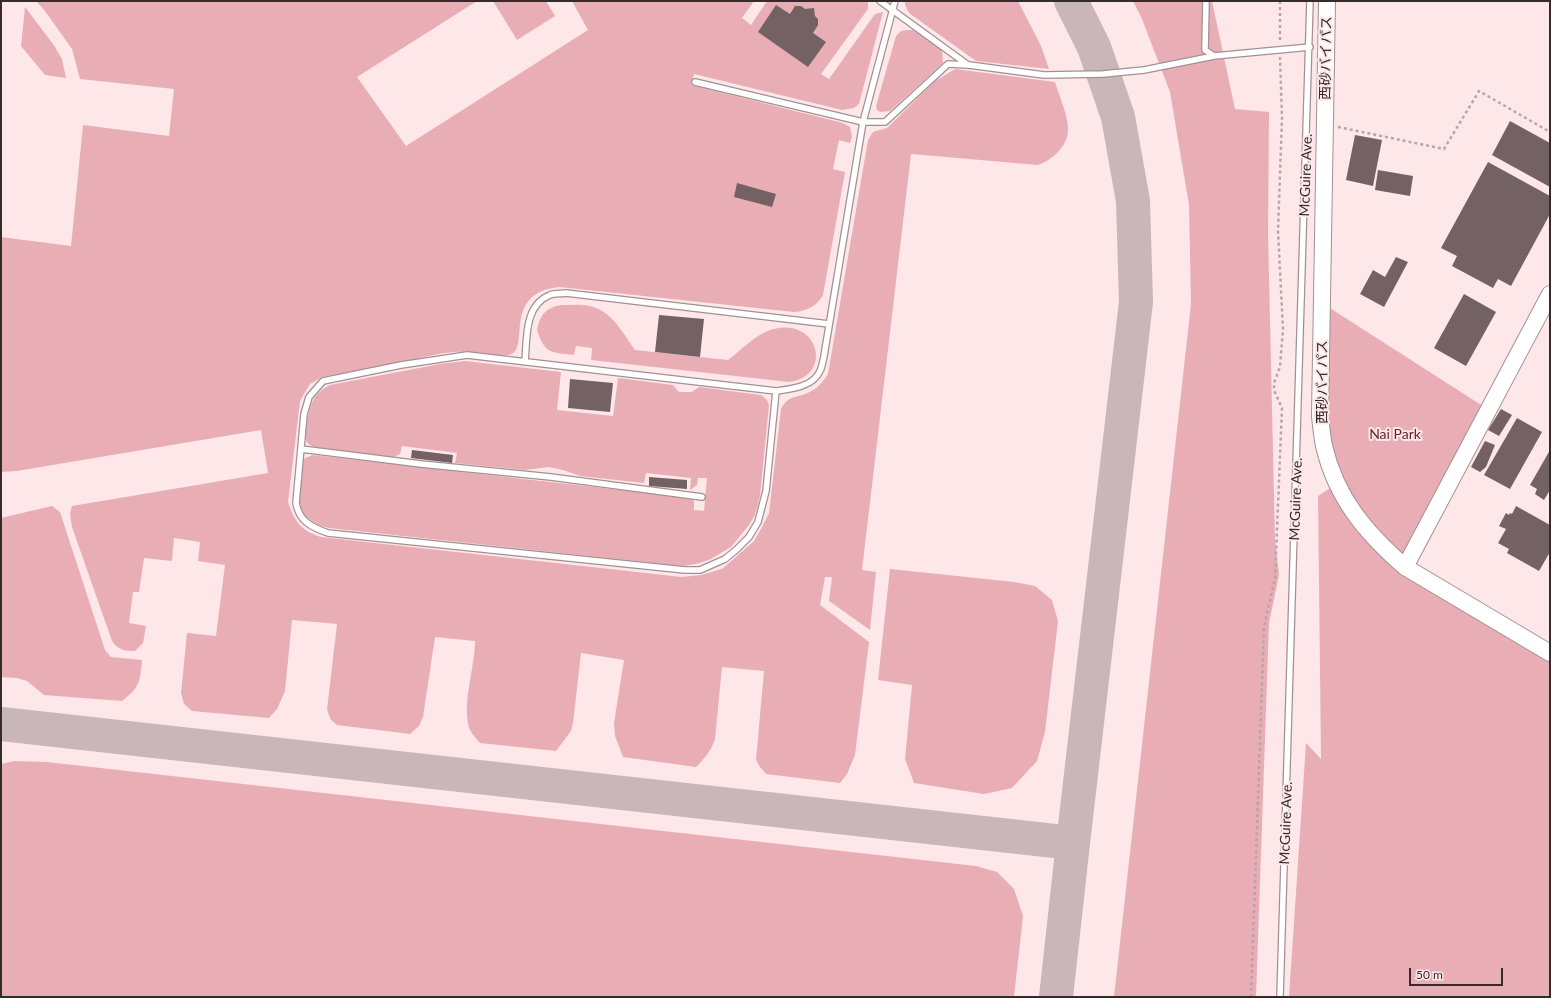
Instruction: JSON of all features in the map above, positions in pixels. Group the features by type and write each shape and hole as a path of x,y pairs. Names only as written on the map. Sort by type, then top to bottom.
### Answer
{"street":[{"name":"西砂バイパス","path":"1327,1 1320,416 1324,446 1333,474 1345,501 1370,534 1405,567 1550,653"},
{"path":"1405,567 1550,294"}],"lane":[{"path":"880,1 969,65"},
{"path":"776,390 766,491 758,522 748,537 736,550 725,559 700,570 685,570 328,533 313,527 297,512 296,502 304,414 309,397 323,381 401,365 467,355 776,390 796,389 810,382 820,373 824,356 864,122 895,1"},
{"path":"1206,1 1205,50 1214,56"},
{"name":"McGuire Ave.","path":"1280,997 1310,47 1310,1"},
{"path":"695,82 864,122 886,122 948,64 969,65 1044,75 1103,74 1144,70 1214,56 1310,47"},
{"path":"525,362 528,323 536,304 550,295 566,293 830,324"},
{"path":"300,449 421,464 551,477 702,497"}],"path":[{"path":"1251,997 1264,627 1275,578 1282,408 1274,390 1274,383 1280,367 1283,329 1278,231 1282,118 1280,82 1280,1"},
{"path":"1326,124 1444,149 1479,91 1550,132"}],"green space":[{"path":"36,1 477,1 357,77 406,146 588,30 572,1 754,1 742,18 751,25 767,1 868,1 868,9 821,74 829,79 875,14 883,12 859,104 854,108 842,110 694,74 691,85 843,123 850,127 852,136 850,143 839,140 833,169 845,172 823,295 815,305 807,309 794,312 559,287 542,291 530,299 524,308 521,319 517,349 512,354 496,355 466,352 446,353 322,377 310,384 300,401 288,502 293,515 299,524 314,534 321,537 682,577 701,575 722,569 754,541 769,513 781,409 791,398 808,393 822,383 828,374 868,140 873,132 887,128 935,81 955,69 1055,82 1065,113 1068,131 1062,147 1058,152 1043,163 1038,165 911,154 862,570 876,572 870,630 829,601 832,577 825,577 820,605 869,642 855,755 847,774 840,783 766,774 760,767 756,760 764,671 722,667 715,739 712,747 696,767 623,757 615,736 614,723 624,660 581,653 571,731 556,751 480,743 472,734 467,717 467,707 475,641 435,637 423,717 419,726 410,734 337,725 331,720 327,710 337,624 292,620 285,691 277,709 269,718 192,711 184,704 181,693 187,633 216,636 225,565 198,561 200,542 174,538 172,561 144,558 139,592 133,592 129,623 146,626 143,643 135,651 119,648 112,641 72,527 70,514 72,506 268,473 261,430 17,471 1,472 1,237 71,246 83,125 169,136 174,89 80,79 72,49"},
{"path":"493,1 546,1 555,16 517,40"},
{"path":"905,1 1018,1 1041,46 1049,69 976,61 909,13 905,5"},
{"path":"1133,1 1212,1 1235,109 1269,112 1268,234 1275,539 1279,575 1269,623 1256,997 1114,997 1191,304 1189,205 1170,92 1142,19"},
{"path":"25,7 53,44 62,59 66,78 45,75 21,46"},
{"path":"914,30 942,50 943,63 890,111 880,112 877,110 876,106 896,36 901,31"},
{"name":"Nai Park","path":"1322,303 1489,410 1405,567 1366,528 1324,446"},
{"path":"562,305 587,305 605,313 621,330 635,350 728,360 767,331 789,328 801,331 810,339 815,349 816,359 812,370 803,378 789,382 591,360 592,348 576,346 574,355 554,352 546,348 543,344 537,330 540,320 548,310"},
{"path":"465,361 561,372 557,410 613,416 618,378 673,385 679,392 692,392 699,387 761,395 767,400 769,405 760,496 755,515 731,547 709,560 682,566 329,528 316,524 308,518 302,511 299,494 303,461 305,458 313,455 691,498 694,501 694,510 704,511 707,478 698,478 697,485 690,490 691,478 646,473 644,483 580,476 549,467 525,470 455,463 457,453 402,446 400,454 394,457 314,447 307,442 307,424 312,402 323,389 330,385 440,364"},
{"path":"1332,487 1351,522 1385,560 1402,572 1550,661 1550,997 1289,997 1306,743 1321,759 1318,496"},
{"path":"52,506 60,512 105,650 111,657 142,660 141,674 138,684 136,688 122,701 44,695 27,681 17,678 1,677 1,518"},
{"path":"890,569 1014,582 1035,586 1052,600 1058,621 1045,732 1037,761 1012,788 984,794 914,783 905,759 912,685 878,680"},
{"path":"14,761 47,762 976,866 997,872 1014,889 1023,916 1014,997 1,997 1,764"}],"building":[{"path":"776,5 790,14 795,6 801,6 805,9 814,8 815,16 818,19 818,25 813,33 826,42 808,67 758,32"},
{"path":"1510,121 1550,143 1550,187 1492,155"},
{"path":"1355,135 1382,140 1373,186 1346,180"},
{"path":"1488,162 1550,196 1550,214 1511,286 1498,279 1493,288 1452,266 1457,256 1441,248"},
{"path":"1378,170 1413,176 1410,196 1375,190"},
{"path":"737,183 776,194 772,207 734,197"},
{"path":"1396,257 1408,262 1384,307 1360,294 1373,270 1385,277"},
{"path":"1464,294 1496,312 1466,366 1434,348"},
{"path":"659,315 704,319 700,357 655,352"},
{"path":"570,379 613,383 610,412 568,408"},
{"path":"1501,409 1512,415 1499,436 1488,430"},
{"path":"1517,418 1542,432 1510,489 1484,475"},
{"path":"1485,441 1495,445 1486,467 1480,472 1471,467"},
{"path":"412,450 453,455 452,463 411,458"},
{"path":"1550,450 1550,490 1544,500 1535,494 1537,489 1530,485"},
{"path":"649,477 687,480 687,489 649,486"},
{"path":"1516,506 1550,525 1550,552 1539,571 1507,553 1509,549 1498,543 1506,529 1499,526 1506,513 1509,515 1510,513 1512,514"}],"taxiway":[{"path":"1056,997 1136,302 1133,201 1118,117 1094,47 1071,1"},
{"path":"1,724 1073,843"}]}
